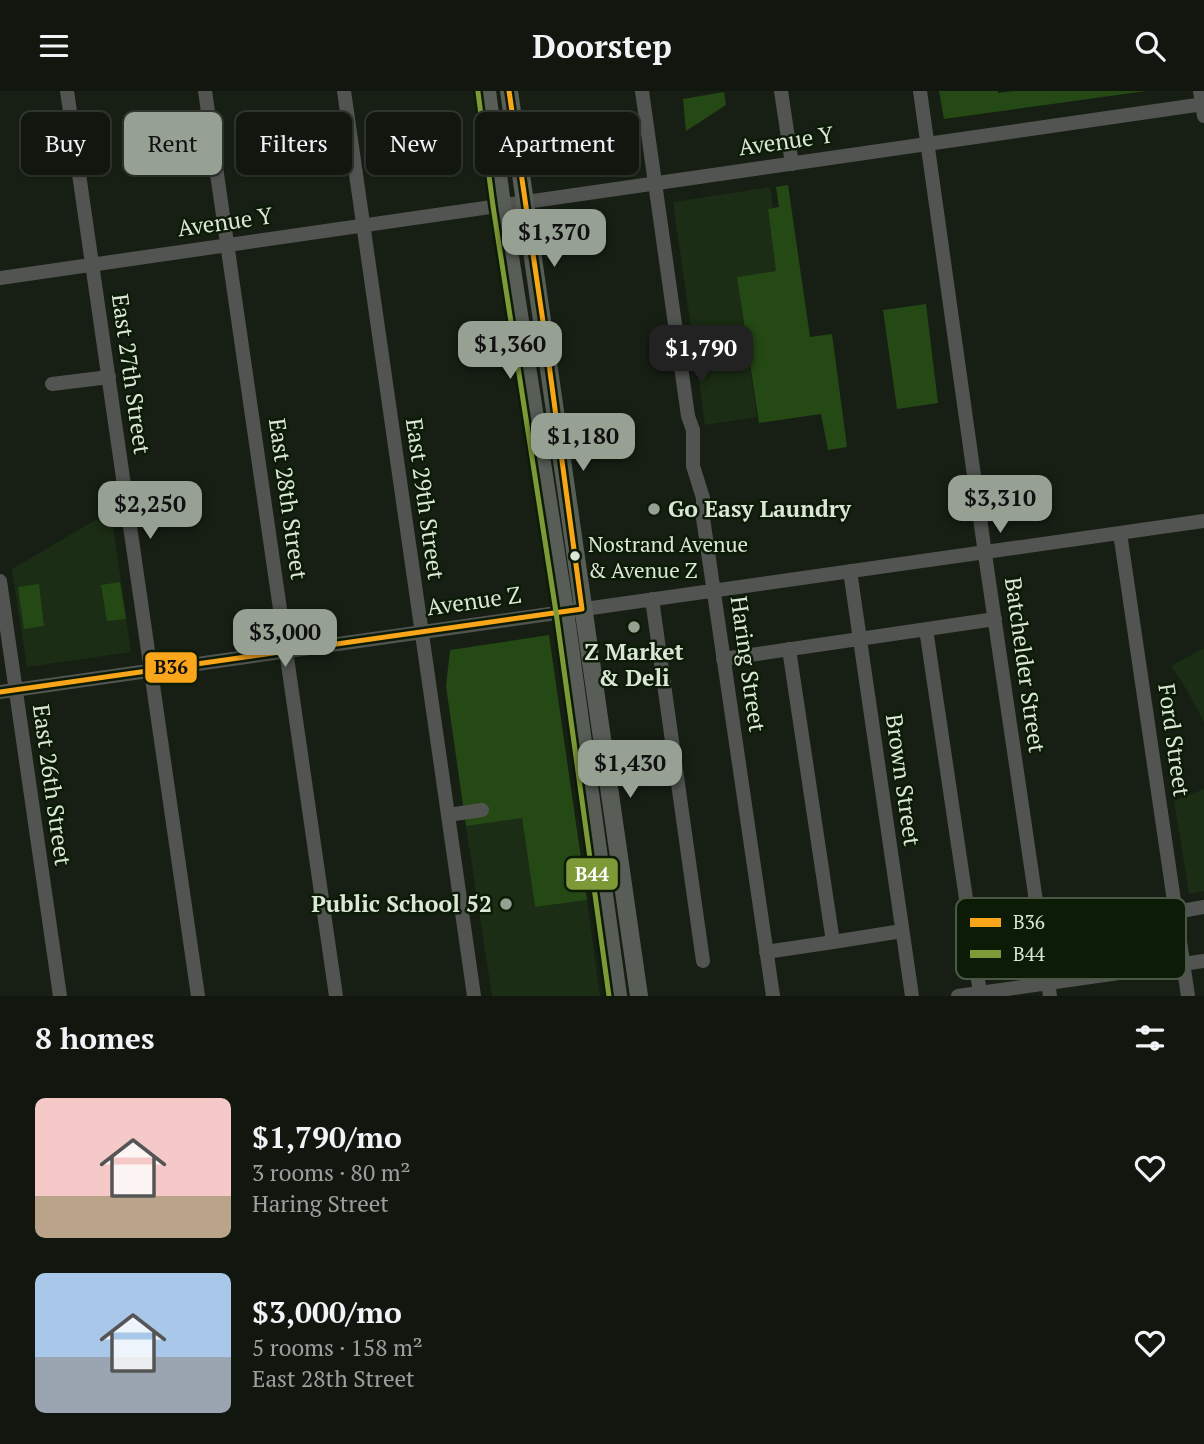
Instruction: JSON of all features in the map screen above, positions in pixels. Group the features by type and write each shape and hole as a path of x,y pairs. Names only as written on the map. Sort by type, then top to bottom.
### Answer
{"main road":[{"path":"486,91 502,205 639,996"},
{"path":"509,91 525,202 618,996"}],"street":[{"name":"East 27th Street","path":"67,91 198,996"},
{"name":"East 28th Street","path":"205,91 336,996"},
{"name":"East 29th Street","path":"344,91 474,996"},
{"name":"Haring Street","path":"642,91 688,416 693,430 693,466 703,498 703,518 773,996"},
{"path":"781,91 792,163"},
{"name":"Batchelder Street","path":"920,91 1036,898"},
{"name":"Avenue Y","path":"0,278 1203,104"},
{"path":"52,384 109,377"},
{"name":"Avenue Z","path":"0,692 1204,521"},
{"name":"Ford Street","path":"1120,533 1174,898"},
{"name":"Brown Street","path":"850,571 912,996"},
{"name":"East 26th Street","path":"0,581 60,996"},
{"path":"652,599 703,961"},
{"path":"723,659 995,619"},
{"path":"926,629 966,898"},
{"path":"789,649 833,942"},
{"path":"448,815 482,810"},
{"path":"1186,911 1204,908"},
{"path":"766,952 902,931"},
{"path":"1186,964 1204,961"},
{"path":"978,979 980,993"},
{"path":"958,996 1049,990 1106,979"}],"shaded area":[{"path":"770,187 773,208 768,210 777,271 737,277 757,417 705,425 673,202"},
{"path":"111,511 131,652 27,667 12,569"},
{"path":"1204,648 1204,722 1171,666"},
{"path":"1204,789 1204,891 1189,894 1174,801"},
{"name":"Public School 52","path":"522,817 535,907 587,900 600,996 492,996 466,826"}],"green space":[{"path":"939,91 998,93 1146,91 944,119"},
{"path":"724,92 726,105 686,131 683,99"},
{"path":"788,185 810,337 832,334 847,447 828,450 821,414 759,423 737,277 776,271 768,209 779,207 776,187"},
{"path":"926,304 938,403 897,409 883,310"},
{"path":"120,582 126,619 107,621 101,585"},
{"path":"39,584 44,626 24,629 18,587"},
{"path":"549,635 587,900 535,907 522,818 466,826 446,686 450,650"}],"transit line":[{"name":"B36","path":"0,692 582,609 509,91"},
{"name":"B44","path":"478,92 556,612 609,996"}],"place":[{"name":"Go Easy Laundry","path":"654,509"},
{"name":"Nostrand Avenue & Avenue Z","path":"575,556"},
{"name":"Z Market & Deli","path":"634,627"},
{"name":"Public School 52","path":"506,904"}]}
